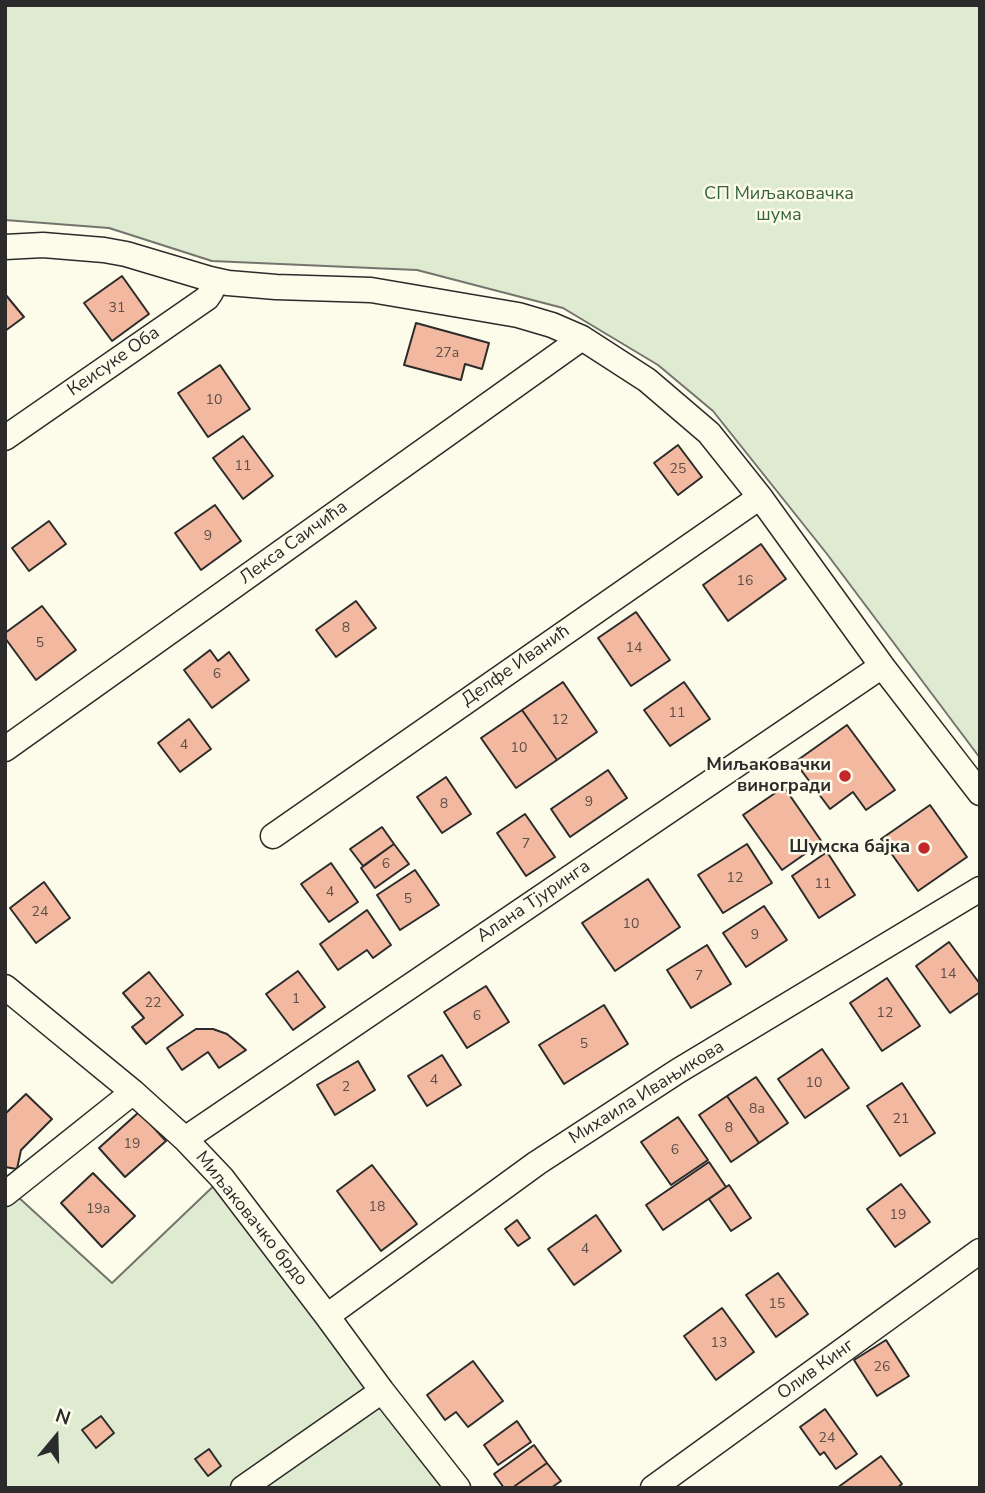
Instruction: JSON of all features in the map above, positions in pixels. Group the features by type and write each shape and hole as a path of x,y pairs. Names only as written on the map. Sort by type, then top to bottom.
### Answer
{"street":[{"path":"5,247 43,245 104,250 216,281 276,287 371,290 518,315 582,338 648,380 709,433 760,497 882,666 980,793"},
{"name":"Кеисуке Оба","path":"5,438 207,298 216,281"},
{"name":"Лекса Саичића","path":"5,749 582,338"},
{"name":"Делфе Иванић","path":"273,835 760,497"},
{"name":"Алана Тјуринга","path":"185,1139 882,666"},
{"name":"Михаила Ивањикова","path":"327,1316 548,1156 678,1071 980,889"},
{"name":"Миљаковачко брдо","path":"5,987 133,1092 185,1139 222,1178 458,1488"},
{"path":"5,1194 133,1092"},
{"name":"Олив Кинг","path":"653,1488 980,1251"},
{"path":"243,1488 382,1391"}],"green space":[{"name":"СП Миљаковачка шума","path":"5,5 980,5 980,758 827,554 713,411 658,365 563,308 417,270 212,261 109,228 5,220"},
{"path":"222,1178 452,1488 5,1488 5,1185 112,1283"}],"building":[{"path":"122,276 149,314 112,341 84,303"},
{"path":"5,294 24,317 5,331"},
{"path":"416,323 489,343 482,369 465,364 461,380 404,365"},
{"path":"220,365 250,409 208,437 178,393"},
{"path":"243,436 273,476 243,499 213,458"},
{"path":"678,445 702,477 678,495 654,463"},
{"path":"215,505 241,541 201,570 175,533"},
{"path":"49,521 66,544 29,571 12,548"},
{"path":"761,544 786,579 728,621 703,585"},
{"path":"356,601 376,628 336,657 316,630"},
{"path":"42,606 76,650 36,680 5,638 5,633"},
{"path":"636,612 670,660 631,686 598,638"},
{"path":"210,650 218,661 229,652 249,680 212,708 184,670"},
{"path":"563,682 597,732 557,760 522,710"},
{"path":"684,682 710,719 670,746 644,710"},
{"path":"522,710 557,760 516,788 481,738"},
{"path":"189,719 211,749 180,772 158,743"},
{"name":"Миљаковачки виногради","path":"847,725 895,790 866,810 853,792 830,809 795,762"},
{"path":"608,770 627,798 570,837 551,809"},
{"path":"446,777 471,814 442,833 417,797"},
{"path":"784,787 822,842 782,870 743,815"},
{"name":"Шумска бајка","path":"930,805 967,857 918,891 881,839"},
{"path":"525,814 555,857 526,876 497,833"},
{"path":"382,827 394,844 363,866 350,849"},
{"path":"394,844 409,864 375,888 361,868"},
{"path":"747,844 772,883 723,913 698,875"},
{"path":"827,852 855,895 819,918 792,876"},
{"path":"331,863 358,902 329,922 301,884"},
{"path":"415,870 439,905 400,930 377,895"},
{"path":"648,879 680,927 615,971 582,923"},
{"path":"44,882 70,918 36,943 10,908"},
{"path":"764,906 787,940 746,967 723,933"},
{"path":"367,910 391,945 373,958 367,950 338,970 320,944"},
{"path":"949,942 980,984 980,992 950,1013 916,966"},
{"path":"707,945 731,984 691,1008 667,970"},
{"path":"298,971 325,1007 293,1030 266,994"},
{"path":"149,972 183,1015 146,1044 132,1027 144,1018 123,993"},
{"path":"887,978 920,1026 882,1051 850,1003"},
{"path":"486,986 509,1022 467,1048 444,1012"},
{"path":"604,1005 628,1044 564,1084 539,1045"},
{"path":"196,1029 213,1029 227,1034 246,1050 219,1068 208,1052 182,1070 167,1048"},
{"path":"822,1049 849,1088 805,1118 778,1079"},
{"path":"442,1055 461,1085 427,1106 408,1076"},
{"path":"358,1061 375,1090 335,1115 317,1085"},
{"path":"756,1077 788,1123 759,1143 727,1096"},
{"path":"902,1083 935,1133 900,1156 867,1106"},
{"path":"26,1094 52,1119 21,1150 17,1169 5,1167 5,1114"},
{"path":"727,1096 759,1143 731,1162 699,1115"},
{"path":"139,1112 166,1141 125,1177 99,1148"},
{"path":"678,1117 708,1160 671,1185 641,1142"},
{"path":"709,1162 726,1187 663,1230 646,1205"},
{"path":"372,1165 417,1224 381,1251 337,1191"},
{"path":"93,1173 135,1216 102,1247 61,1203"},
{"path":"901,1184 930,1222 895,1247 867,1209"},
{"path":"729,1185 751,1218 731,1231 709,1199"},
{"path":"596,1215 621,1251 574,1285 548,1249"},
{"path":"517,1220 530,1238 518,1246 505,1229"},
{"path":"778,1273 808,1314 776,1337 746,1295"},
{"path":"722,1308 754,1352 716,1380 684,1336"},
{"path":"886,1340 909,1376 877,1396 854,1360"},
{"path":"473,1361 503,1401 468,1427 456,1412 445,1420 427,1395"},
{"path":"825,1409 857,1454 836,1469 824,1452 820,1455 800,1427"},
{"path":"101,1416 114,1433 96,1448 82,1430"},
{"path":"517,1421 531,1442 498,1465 484,1445"},
{"path":"534,1445 547,1463 512,1488 504,1488 494,1474"},
{"path":"209,1449 221,1466 208,1476 195,1459"},
{"path":"881,1456 902,1484 897,1488 837,1488"},
{"path":"547,1463 561,1481 551,1488 512,1488"}],"place":[{"name":"Миљаковачки виногради","path":"845,776"},
{"name":"Шумска бајка","path":"924,848"}]}
